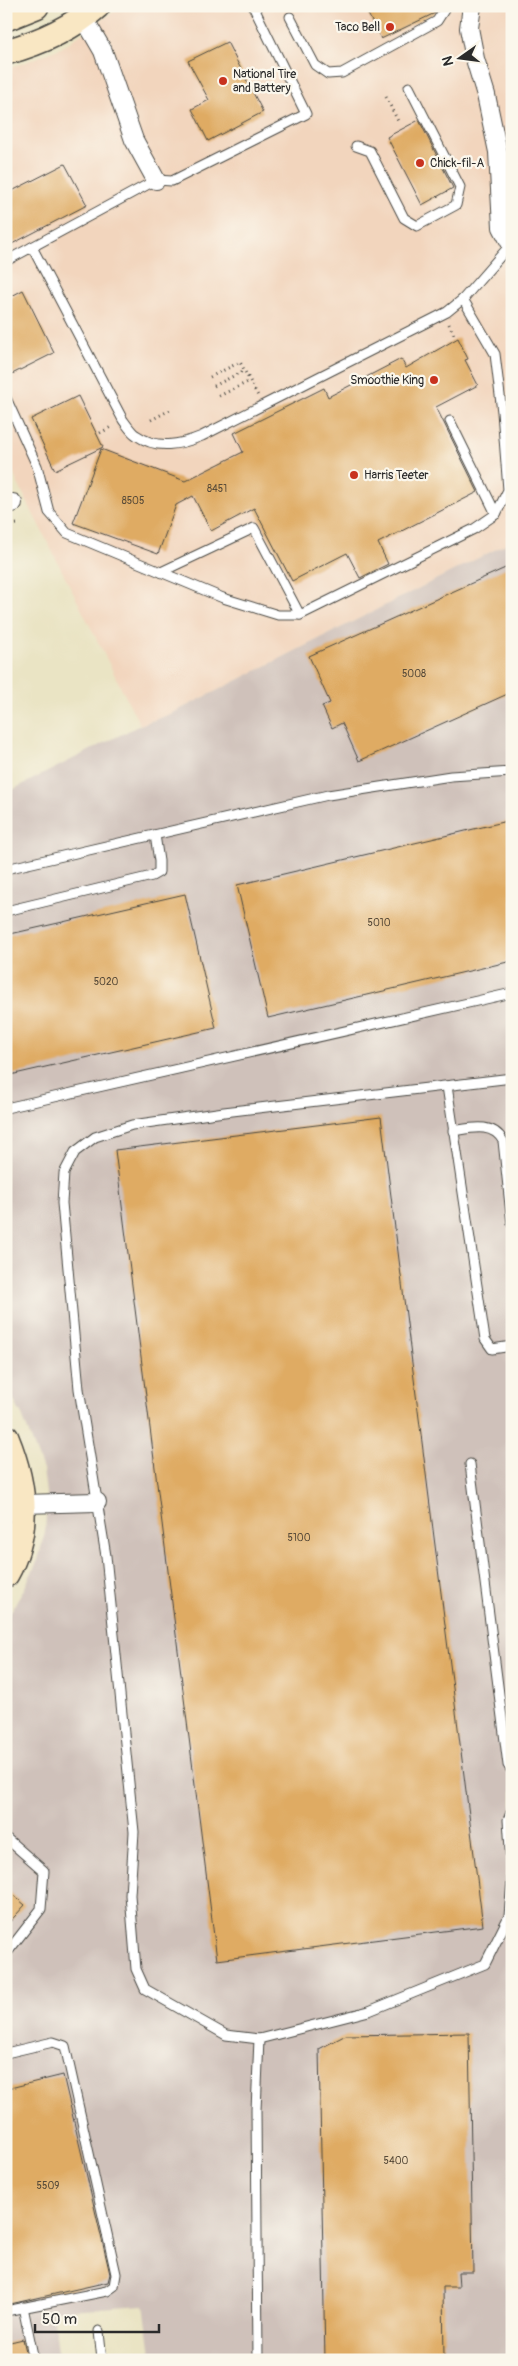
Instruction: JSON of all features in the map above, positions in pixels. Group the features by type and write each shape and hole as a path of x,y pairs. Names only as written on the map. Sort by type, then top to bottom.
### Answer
{"main road":[{"path":"6,18 36,6"},
{"path":"6,52 55,34 86,10"},
{"path":"6,1438 16,1462 23,1504 22,1530 16,1552 6,1574"}],"street":[{"path":"472,6 470,36 498,152 502,227 512,244"},
{"path":"86,10 103,51 134,140 156,180"},
{"path":"23,1504 97,1502"}],"lane":[{"path":"6,261 156,180 172,181 306,114 253,6"},
{"path":"290,17 315,65 328,74 342,73 437,21 444,10 443,6"},
{"path":"356,146 370,151 404,218 417,226 456,205 460,188 409,86"},
{"path":"32,247 123,420 136,435 164,446 187,442 447,312 463,299 512,244"},
{"path":"6,398 37,466 49,512 67,533 223,598 278,615 300,615 474,529 496,514 508,490 495,354 463,299"},
{"path":"450,421 496,514"},
{"path":"161,572 254,528 300,615"},
{"path":"6,869 328,795 451,776 512,772"},
{"path":"6,911 152,876 159,872 155,835"},
{"path":"6,1108 512,993"},
{"path":"512,1078 224,1112 132,1125 95,1137 75,1152 64,1173 62,1203 80,1389 107,1566 134,1832 130,1895 136,1970 145,1989 226,2035 259,2039 369,2012 485,1964 508,1916 512,1878 508,1820 512,1810"},
{"path":"446,1086 485,1338 492,1348 512,1346"},
{"path":"453,1131 477,1128 491,1129 498,1132 503,1141 512,1224"},
{"path":"470,1464 508,1765 512,1771"},
{"path":"6,1838 44,1871 41,1909 6,1954"},
{"path":"258,2360 256,2110 259,2039"},
{"path":"6,2052 53,2042 65,2046 116,2274 114,2286 107,2290 6,2311"},
{"path":"23,2307 34,2360"},
{"path":"99,2331 102,2360"}],"path":[{"path":"386,97 399,122"},
{"path":"210,377 240,362 263,405"},
{"path":"214,386 245,370"},
{"path":"219,396 250,380"},
{"path":"151,420 170,410"},
{"path":"6,525 18,524"}],"shaded area":[{"path":"122,6 512,6 512,541 171,714 140,725 6,460 6,68 61,48"},
{"path":"512,541 512,2360 152,2360 144,2305 53,2311 59,2360 6,2360 6,1619 22,1593 38,1560 45,1532 47,1500 43,1470 22,1415 6,1387 6,793 140,725 171,714"}],"building":[{"name":"Taco Bell","path":"384,6 437,6 437,9 435,13 381,39 368,14"},
{"name":"National Tire and Battery","path":"227,42 263,112 208,141 192,109 209,100 188,61"},
{"name":"Chick-fil-A","path":"419,120 453,188 422,205 387,137"},
{"path":"65,164 87,205 6,247 6,194"},
{"path":"23,290 54,353 6,377 6,299"},
{"name":"Harris Teeter","path":"458,338 468,359 465,360 478,385 436,407 478,492 378,543 388,564 360,578 347,553 292,581 254,508 211,531 193,496 176,505 158,554 73,523 101,449 185,481 243,452 234,433 324,388 328,397 401,359 406,368"},
{"path":"78,396 103,447 55,470 31,419"},
{"path":"512,565 512,692 359,761 342,723 332,728 322,706 330,703 309,656"},
{"path":"512,820 512,961 268,1018 237,885"},
{"path":"185,894 216,1028 6,1076 6,935"},
{"path":"381,1117 483,1926 217,1960 115,1150"},
{"path":"6,1889 25,1905 6,1926"},
{"path":"469,2033 473,2272 458,2272 459,2287 443,2287 444,2360 325,2360 319,2049 346,2035"},
{"path":"63,2075 110,2274 108,2282 6,2305 6,2089"},
{"path":"23,2339 28,2360 6,2360 6,2343"}],"place":[{"name":"Taco Bell","path":"390,27"},
{"name":"National Tire and Battery","path":"223,81"},
{"name":"Chick-fil-A","path":"420,163"},
{"name":"Smoothie King","path":"434,380"},
{"name":"Harris Teeter","path":"354,475"}]}
